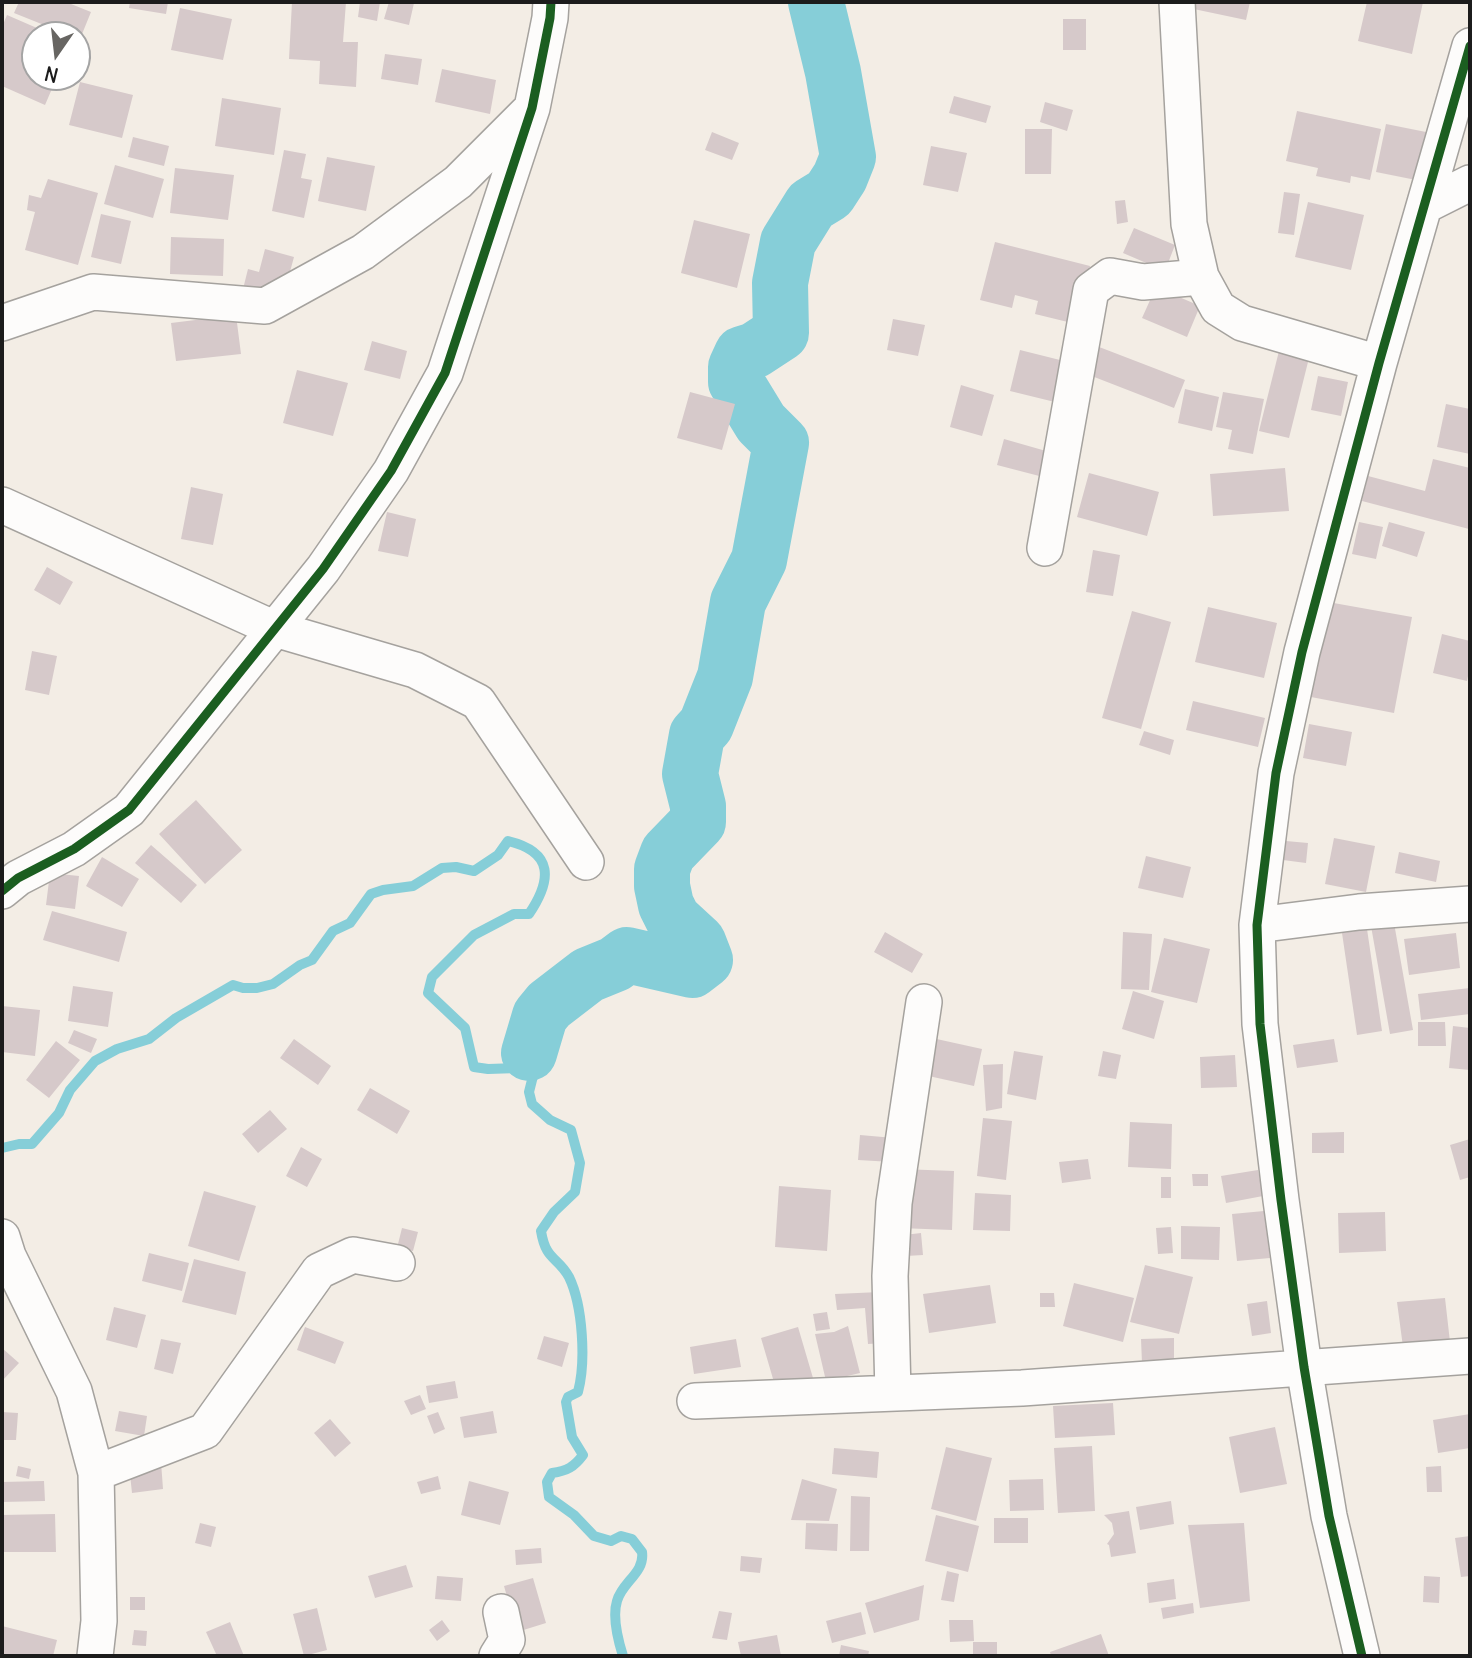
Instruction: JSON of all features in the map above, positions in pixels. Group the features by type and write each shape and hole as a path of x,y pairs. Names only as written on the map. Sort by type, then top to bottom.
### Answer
{"street":[{"path":"2,891 18,878 74,849 129,810 323,569 391,471 445,373 532,108 551,2"},
{"path":"1177,2 1189,224 1201,277 1218,308 1242,323 1379,363"},
{"path":"1363,1656 1329,1517 1304,1367 1280,1200 1260,1024 1257,925 1276,773 1299,666 1379,363 1470,46"},
{"path":"2,323 93,292 265,306 363,252 458,182 532,108"},
{"path":"1426,205 1470,183"},
{"path":"1045,548 1091,290 1110,276 1143,282 1201,277"},
{"path":"2,505 275,629 415,670 478,702 586,862"},
{"path":"1257,925 1359,912 1470,904"},
{"path":"893,1393 890,1276 894,1203 924,1002"},
{"path":"2,1237 8,1256 74,1391 96,1473 99,1621 95,1656"},
{"path":"96,1473 205,1431 319,1271 353,1255 397,1263"},
{"path":"695,1401 1022,1388 1470,1356"},
{"path":"497,1656 507,1640 501,1612"}],"building":[{"path":"19,2 66,2 91,12 87,21 34,21 14,13"},
{"path":"130,2 168,2 166,14 129,8"},
{"path":"292,2 346,2 343,42 358,42 356,87 319,84 320,61 289,59"},
{"path":"360,2 380,2 377,21 358,17"},
{"path":"389,2 414,3 409,25 384,19"},
{"path":"1190,2 1250,2 1246,20 1189,8"},
{"path":"1367,2 1423,2 1412,54 1358,41"},
{"path":"180,8 232,19 223,60 171,50"},
{"path":"7,15 21,21 21,91 51,91 45,105 2,86 2,27"},
{"path":"1063,19 1086,19 1086,50 1063,50"},
{"path":"385,54 422,59 418,85 381,79"},
{"path":"442,69 496,80 490,114 435,102"},
{"path":"91,85 133,95 122,138 69,125 78,91 91,91"},
{"path":"954,96 991,106 986,123 949,113"},
{"path":"222,98 281,108 274,155 215,146"},
{"path":"1045,102 1073,110 1067,131 1040,122"},
{"path":"1297,111 1381,129 1370,180 1351,176 1350,183 1316,176 1318,168 1286,161"},
{"path":"1386,124 1426,132 1416,180 1376,172"},
{"path":"1025,129 1052,129 1051,174 1025,174"},
{"path":"712,132 739,143 732,160 705,150"},
{"path":"133,137 169,146 164,166 128,157"},
{"path":"931,146 967,153 958,192 923,185"},
{"path":"284,150 306,154 301,178 312,180 304,218 272,211"},
{"path":"327,157 375,166 366,211 318,201"},
{"path":"115,165 164,179 153,218 104,204"},
{"path":"175,168 234,175 228,220 170,213"},
{"path":"48,179 98,193 78,265 25,250 35,212 27,210 29,195 41,198"},
{"path":"1284,192 1300,194 1294,235 1278,233"},
{"path":"1125,200 1128,222 1117,224 1115,201"},
{"path":"1308,202 1364,215 1351,270 1295,257"},
{"path":"101,214 131,221 121,264 91,257"},
{"path":"694,220 750,234 737,288 681,273"},
{"path":"1134,228 1175,245 1165,271 1123,253"},
{"path":"171,237 224,239 223,276 170,274"},
{"path":"995,242 1090,266 1076,324 1035,314 1038,301 1015,295 1012,308 980,300"},
{"path":"265,249 294,257 285,290 242,293 248,269 259,272"},
{"path":"1156,287 1200,306 1187,337 1142,318"},
{"path":"236,315 241,354 176,361 171,323"},
{"path":"893,319 925,325 918,356 887,350"},
{"path":"372,341 407,351 400,379 364,370"},
{"path":"1094,345 1185,380 1174,408 1084,373"},
{"path":"1020,350 1072,363 1063,404 1010,391"},
{"path":"1279,351 1309,358 1289,438 1259,431"},
{"path":"297,370 348,383 333,436 283,423"},
{"path":"1318,376 1348,382 1341,416 1311,410"},
{"path":"961,385 994,395 982,436 950,427"},
{"path":"1185,389 1219,397 1212,431 1178,423"},
{"path":"690,392 735,404 722,450 677,438"},
{"path":"1223,392 1264,399 1253,454 1228,449 1232,430 1216,427"},
{"path":"1446,404 1470,409 1470,454 1437,447"},
{"path":"1004,439 1053,453 1047,478 997,465"},
{"path":"1433,459 1470,468 1469,529 1362,501 1368,476 1425,491"},
{"path":"1285,468 1289,511 1213,516 1210,474"},
{"path":"1089,473 1159,492 1147,536 1077,517"},
{"path":"191,487 223,494 213,545 181,539"},
{"path":"387,512 416,519 408,557 378,551"},
{"path":"1359,522 1383,527 1376,559 1352,554"},
{"path":"1389,522 1425,532 1417,557 1382,546"},
{"path":"1093,550 1120,555 1113,596 1086,592"},
{"path":"47,567 73,582 60,605 34,590"},
{"path":"1328,602 1412,617 1394,713 1311,697"},
{"path":"1208,607 1277,623 1264,678 1195,662"},
{"path":"1132,611 1171,622 1141,729 1102,718"},
{"path":"1442,634 1470,641 1467,681 1433,673"},
{"path":"32,651 57,656 49,695 25,690"},
{"path":"1193,701 1265,718 1258,747 1186,730"},
{"path":"1309,724 1352,732 1346,766 1303,758"},
{"path":"1144,731 1174,740 1170,755 1139,745"},
{"path":"196,800 242,850 205,884 159,834"},
{"path":"1334,838 1375,846 1366,892 1325,884"},
{"path":"1286,841 1308,843 1306,863 1283,860"},
{"path":"151,845 197,885 181,903 135,863"},
{"path":"1399,852 1440,861 1436,882 1395,873"},
{"path":"1146,856 1191,867 1183,898 1138,888"},
{"path":"102,857 139,879 122,907 86,886"},
{"path":"50,873 79,876 75,909 46,905"},
{"path":"52,911 127,932 119,962 43,940"},
{"path":"1394,923 1413,1030 1390,1034 1371,926"},
{"path":"1367,929 1382,1031 1357,1035 1342,933"},
{"path":"885,932 923,954 912,973 874,952"},
{"path":"1123,932 1152,934 1149,990 1121,989"},
{"path":"1456,933 1460,968 1409,975 1404,939"},
{"path":"1164,938 1210,949 1197,1003 1151,992"},
{"path":"73,986 113,992 108,1027 68,1021"},
{"path":"1470,988 1470,1014 1421,1020 1418,994"},
{"path":"1133,991 1164,1001 1154,1039 1122,1029"},
{"path":"2,1006 40,1010 35,1056 2,1052"},
{"path":"1418,1022 1445,1022 1446,1046 1418,1046"},
{"path":"1453,1026 1470,1028 1470,1070 1449,1068"},
{"path":"74,1030 97,1039 91,1053 68,1043"},
{"path":"932,1038 982,1049 974,1086 924,1075"},
{"path":"294,1039 331,1066 318,1085 280,1058"},
{"path":"1334,1039 1338,1062 1297,1068 1293,1045"},
{"path":"56,1041 80,1060 49,1098 26,1080"},
{"path":"1014,1051 1043,1056 1036,1100 1007,1094"},
{"path":"1103,1051 1121,1055 1116,1079 1098,1076"},
{"path":"1235,1055 1237,1087 1201,1088 1200,1057"},
{"path":"1003,1064 1002,1108 986,1111 983,1065"},
{"path":"370,1088 410,1111 397,1134 357,1110"},
{"path":"270,1110 287,1129 258,1153 242,1134"},
{"path":"983,1118 1012,1121 1006,1180 977,1176"},
{"path":"1130,1122 1172,1124 1171,1169 1128,1167"},
{"path":"1344,1132 1344,1153 1312,1153 1312,1133"},
{"path":"860,1135 894,1138 892,1162 858,1160"},
{"path":"1470,1139 1470,1177 1460,1180 1450,1145"},
{"path":"301,1147 322,1159 307,1187 286,1176"},
{"path":"1088,1159 1091,1179 1062,1183 1059,1162"},
{"path":"901,1169 954,1171 952,1230 899,1228"},
{"path":"1258,1170 1263,1196 1226,1203 1221,1176"},
{"path":"1192,1174 1208,1174 1208,1186 1193,1186"},
{"path":"1161,1177 1171,1177 1171,1198 1161,1198"},
{"path":"779,1186 831,1190 827,1251 775,1247"},
{"path":"204,1191 256,1206 239,1261 188,1246"},
{"path":"975,1193 1011,1195 1010,1231 973,1230"},
{"path":"1264,1211 1270,1258 1237,1261 1232,1214"},
{"path":"1385,1212 1386,1251 1339,1253 1338,1213"},
{"path":"1181,1226 1220,1227 1219,1260 1181,1259"},
{"path":"1171,1227 1173,1253 1158,1254 1156,1228"},
{"path":"402,1228 418,1232 413,1251 397,1248"},
{"path":"921,1233 923,1255 906,1256 904,1235"},
{"path":"149,1253 189,1263 182,1291 142,1281"},
{"path":"194,1259 246,1272 236,1315 182,1302"},
{"path":"1145,1265 1193,1277 1179,1334 1130,1322"},
{"path":"1074,1283 1134,1298 1123,1342 1063,1326"},
{"path":"990,1285 996,1323 929,1333 923,1294"},
{"path":"880,1292 883,1343 868,1344 865,1308 837,1310 835,1294"},
{"path":"1040,1293 1054,1293 1055,1307 1040,1307"},
{"path":"1445,1298 1450,1342 1403,1347 1397,1302"},
{"path":"1267,1301 1271,1333 1252,1336 1247,1304"},
{"path":"114,1307 146,1315 137,1348 106,1340"},
{"path":"827,1312 830,1329 816,1331 813,1314"},
{"path":"848,1326 860,1373 826,1381 815,1334 834,1332"},
{"path":"305,1327 344,1342 335,1364 297,1350"},
{"path":"798,1327 813,1378 776,1389 761,1338"},
{"path":"544,1336 569,1343 562,1367 537,1359"},
{"path":"1174,1338 1174,1363 1142,1363 1141,1339"},
{"path":"161,1339 181,1343 173,1374 154,1369"},
{"path":"736,1339 741,1367 694,1374 690,1347"},
{"path":"2,1348 19,1363 2,1381"},
{"path":"455,1381 458,1398 429,1403 426,1386"},
{"path":"420,1395 426,1409 411,1415 404,1401"},
{"path":"1113,1403 1115,1435 1055,1438 1053,1406"},
{"path":"119,1411 147,1416 144,1436 115,1431"},
{"path":"493,1411 497,1433 464,1438 460,1417"},
{"path":"2,1412 18,1413 16,1440 2,1440"},
{"path":"438,1412 445,1429 434,1434 427,1416"},
{"path":"1470,1414 1470,1448 1438,1453 1433,1420"},
{"path":"330,1419 351,1443 335,1457 314,1433"},
{"path":"1275,1427 1287,1484 1240,1493 1229,1437"},
{"path":"1092,1446 1095,1511 1058,1513 1054,1448"},
{"path":"946,1447 992,1458 976,1521 931,1509"},
{"path":"834,1448 879,1452 877,1478 832,1474"},
{"path":"161,1462 163,1489 132,1493 129,1465"},
{"path":"18,1466 31,1469 29,1479 16,1476"},
{"path":"1441,1466 1442,1492 1427,1492 1426,1467"},
{"path":"438,1476 441,1489 421,1494 417,1482"},
{"path":"802,1479 837,1489 829,1521 791,1520"},
{"path":"1043,1479 1044,1510 1010,1511 1009,1480"},
{"path":"44,1481 45,1501 2,1502 2,1482"},
{"path":"469,1481 509,1492 500,1525 461,1515"},
{"path":"851,1496 870,1497 869,1551 850,1551"},
{"path":"1171,1501 1174,1524 1140,1530 1136,1507"},
{"path":"1129,1511 1136,1553 1111,1557 1107,1544 1114,1534 1112,1523 1104,1515"},
{"path":"55,1514 56,1552 2,1552 2,1515"},
{"path":"936,1515 979,1526 968,1572 925,1561"},
{"path":"994,1518 1028,1518 1028,1543 994,1543"},
{"path":"200,1523 216,1527 211,1547 195,1543"},
{"path":"806,1523 838,1524 837,1551 805,1549"},
{"path":"1244,1523 1250,1601 1200,1608 1188,1525"},
{"path":"1470,1536 1470,1576 1461,1577 1455,1538"},
{"path":"541,1548 542,1563 516,1565 515,1550"},
{"path":"741,1556 762,1558 760,1573 740,1571"},
{"path":"406,1565 413,1587 375,1598 368,1576"},
{"path":"947,1571 959,1574 954,1602 941,1600"},
{"path":"437,1576 463,1578 461,1601 435,1599"},
{"path":"1424,1576 1440,1577 1439,1603 1423,1602"},
{"path":"533,1578 546,1623 517,1632 504,1586"},
{"path":"1174,1579 1176,1599 1149,1603 1147,1583"},
{"path":"924,1585 919,1620 874,1633 865,1603"},
{"path":"130,1597 145,1597 145,1610 130,1610"},
{"path":"1193,1603 1194,1613 1163,1619 1161,1608"},
{"path":"317,1608 327,1650 304,1656 293,1614"},
{"path":"719,1611 732,1613 727,1640 712,1638"},
{"path":"861,1612 866,1634 832,1643 826,1621"},
{"path":"442,1620 450,1631 437,1641 429,1630"},
{"path":"949,1620 973,1620 974,1641 950,1642"},
{"path":"230,1622 244,1656 217,1656 206,1632"},
{"path":"2,1626 57,1640 53,1656 2,1656"},
{"path":"134,1630 147,1631 146,1646 132,1645"},
{"path":"1101,1634 1109,1656 1051,1656 1050,1652"},
{"path":"777,1635 781,1656 741,1656 738,1642"},
{"path":"973,1642 997,1642 997,1656 973,1656"},
{"path":"841,1645 869,1651 868,1656 839,1656"}],"waterway":[{"path":"529,1053 540,1016 549,1005 588,975 615,964 627,955 692,970 705,960 698,942 673,919 666,905 662,869 668,853 698,822 698,806 690,774 697,735 706,725 725,677 738,602 759,560 781,443 761,423 736,382 736,367 742,354 755,350 781,333 780,283 788,242 811,205 829,194 848,157 833,72 816,2"},
{"path":"2,1148 32,1144 59,1113 70,1090 95,1061 117,1049 149,1039 176,1018 233,985 257,988 273,984 312,960 333,931 350,923 371,894 413,886 442,868 456,867 474,871 498,855 508,841 534,852 541,860 545,879 537,902 529,914 514,914 474,935 432,977 428,993 465,1028 474,1067 518,1068 529,1053"},
{"path":"529,1053 534,1072 529,1092 532,1104 550,1120 571,1130 580,1163 575,1192 554,1212 541,1231 546,1248 565,1270 574,1289 580,1318 582,1350 578,1392 568,1397 566,1402 572,1437 583,1455 570,1468 552,1473 547,1482 549,1497 574,1515 594,1536 611,1541 621,1536 632,1539 642,1552 637,1572 623,1588 617,1601 616,1629 623,1656"}],"cycle path":[{"path":"2,891 18,878 74,849 129,810 323,569 391,471 445,373 532,108 551,2"},
{"path":"1362,1656 1329,1516 1304,1367 1260,1024 1257,925 1276,773 1302,652 1379,363 1470,46"}]}
